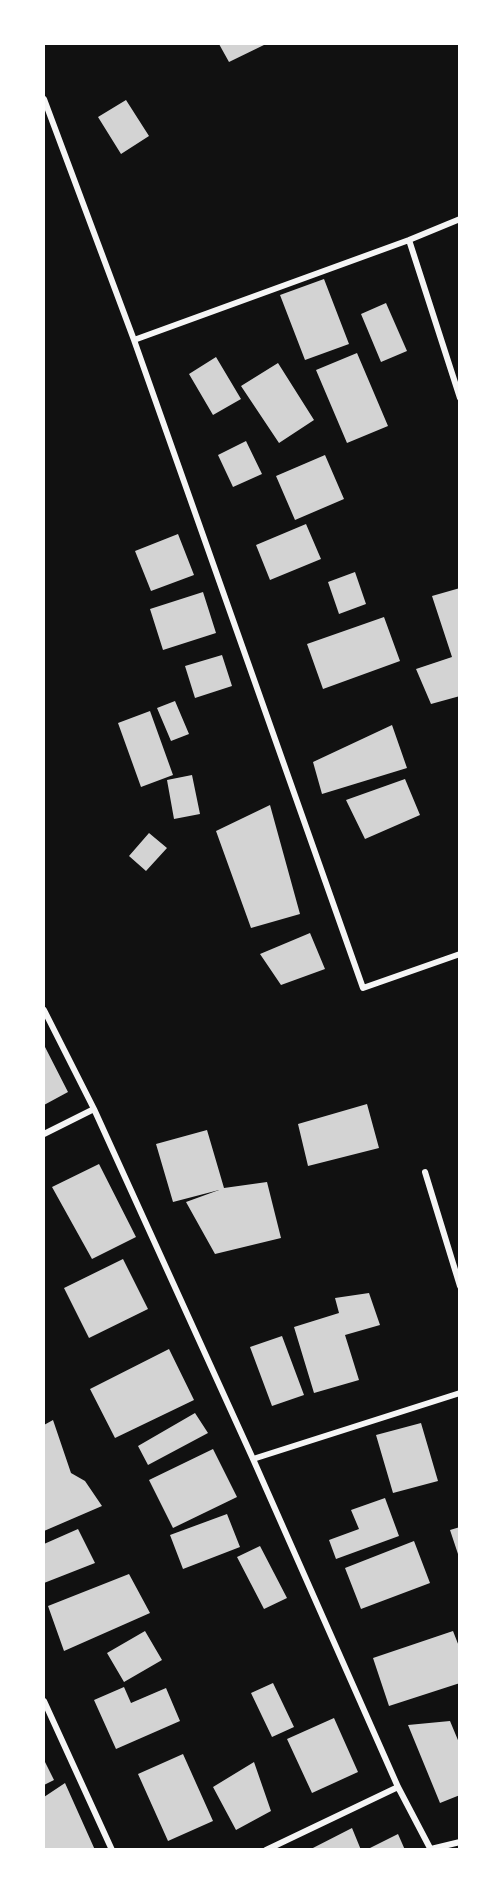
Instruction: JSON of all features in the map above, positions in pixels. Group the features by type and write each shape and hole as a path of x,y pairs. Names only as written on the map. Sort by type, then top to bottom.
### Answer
{"street":[{"path":"44,99 134,340 363,988 459,954"},
{"path":"134,340 409,240 459,219"},
{"path":"409,240 459,398"},
{"path":"44,1010 94,1109 253,1459 398,1787 431,1849 459,1842"},
{"path":"44,1134 94,1109"},
{"path":"425,1172 459,1286"},
{"path":"253,1459 459,1393"},
{"path":"44,1701 112,1850"},
{"path":"266,1850 398,1787"}],"building":[{"path":"219,44 266,44 229,62"},
{"path":"126,100 149,136 121,154 98,117"},
{"path":"324,279 349,344 305,360 280,295"},
{"path":"386,303 407,351 381,362 361,314"},
{"path":"357,353 388,426 347,443 316,370"},
{"path":"216,357 241,399 213,415 189,374"},
{"path":"278,363 314,420 279,443 241,386"},
{"path":"246,441 262,474 233,487 218,455"},
{"path":"325,455 344,499 295,520 276,476"},
{"path":"306,524 321,559 270,580 256,545"},
{"path":"178,534 194,575 151,591 135,551"},
{"path":"355,572 366,604 339,614 328,582"},
{"path":"460,588 460,696 431,704 416,669 452,657 432,596"},
{"path":"203,592 216,633 163,650 150,609"},
{"path":"384,617 400,661 323,689 307,644"},
{"path":"222,655 232,686 195,698 185,666"},
{"path":"175,701 189,734 171,741 157,708"},
{"path":"150,711 173,775 141,787 118,723"},
{"path":"392,725 407,768 322,794 313,762"},
{"path":"192,775 200,814 174,819 167,780"},
{"path":"405,779 420,815 365,839 346,800"},
{"path":"270,805 300,914 251,928 216,831"},
{"path":"149,833 167,848 146,871 129,856"},
{"path":"310,933 325,969 281,985 260,954"},
{"path":"44,1045 68,1092 44,1105"},
{"path":"367,1104 379,1148 308,1166 298,1124"},
{"path":"207,1130 224,1188 267,1182 281,1238 215,1254 186,1202 219,1190 173,1202 156,1144"},
{"path":"99,1164 136,1237 92,1259 52,1187"},
{"path":"123,1259 148,1309 89,1338 64,1288"},
{"path":"369,1293 380,1325 345,1335 359,1380 314,1393 294,1327 339,1313 335,1298"},
{"path":"282,1336 304,1395 272,1406 250,1347"},
{"path":"169,1349 194,1400 115,1438 90,1389"},
{"path":"195,1413 208,1433 148,1465 138,1446"},
{"path":"53,1420 71,1473 85,1481 102,1506 44,1531 44,1425"},
{"path":"421,1423 438,1481 393,1493 376,1435"},
{"path":"213,1449 237,1497 173,1528 149,1480"},
{"path":"385,1498 399,1536 336,1559 329,1540 359,1529 351,1510"},
{"path":"227,1514 240,1547 183,1569 170,1535"},
{"path":"460,1527 460,1557 459,1557 450,1530"},
{"path":"78,1529 95,1563 44,1583 44,1544"},
{"path":"414,1541 430,1583 361,1609 345,1568"},
{"path":"260,1546 287,1598 264,1609 237,1557"},
{"path":"129,1574 150,1613 64,1651 48,1606"},
{"path":"145,1631 162,1660 124,1682 107,1653"},
{"path":"453,1631 460,1649 460,1683 389,1706 373,1658"},
{"path":"273,1683 294,1727 272,1737 251,1693"},
{"path":"124,1687 131,1703 166,1688 180,1721 116,1749 94,1700"},
{"path":"334,1718 358,1772 312,1793 287,1739"},
{"path":"450,1721 460,1745 460,1795 440,1803 408,1725"},
{"path":"183,1754 213,1821 168,1841 138,1774"},
{"path":"44,1760 54,1780 44,1785"},
{"path":"254,1762 271,1811 236,1830 213,1787"},
{"path":"65,1783 95,1850 45,1850 44,1797"},
{"path":"352,1828 361,1850 309,1850"},
{"path":"398,1834 405,1850 366,1850"}]}
